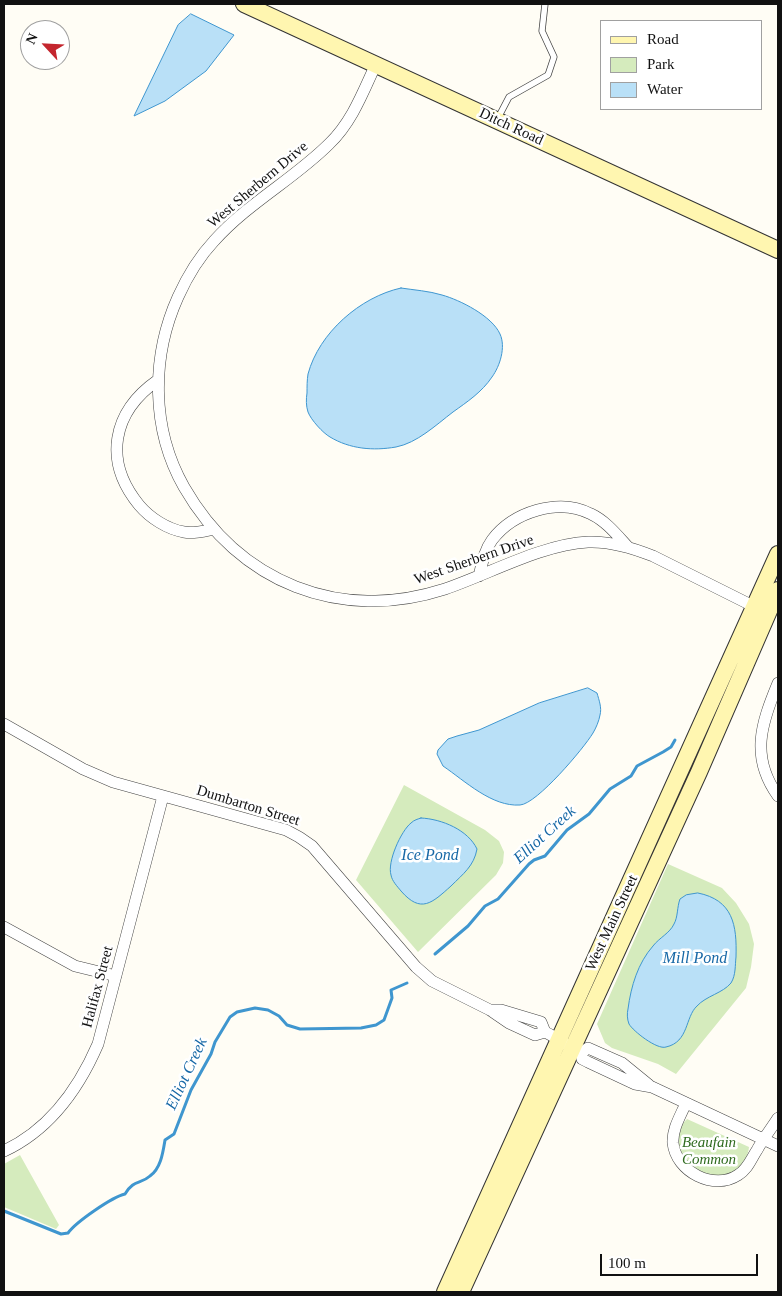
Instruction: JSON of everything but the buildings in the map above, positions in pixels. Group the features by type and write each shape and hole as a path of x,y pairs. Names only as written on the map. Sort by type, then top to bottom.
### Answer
{"street":[{"name":"Ditch Road","path":"244,4 778,250"},
{"name":"West Sherbern Drive","path":"376,64 354,110 344,127 330,143 234,222 215,240 187,280 170,320 164,341 158,380 161,419 165,439 180,478 205,519 247,560 269,575 297,587 323,595 384,601 414,598 565,545 589,542 628,547 653,556 761,610"},
{"path":"158,380 144,389 135,400 120,427 117,440 117,455 125,484 142,509 154,520 182,532 195,533 214,529"},
{"path":"479,576 486,551 492,540 512,522 537,510 565,507 589,512 601,519 628,547"},
{"name":"West Main Street","path":"461,1292 564,1043 673,790 761,610 778,554"},
{"name":"West Main Street","path":"761,610 778,590"},
{"path":"778,683 768,707 761,736 761,746 764,773 778,796"},
{"name":"Dumbarton Street","path":"4,724 98,776 113,782 272,826 299,837 312,846 324,859 421,972 439,986 490,1010 501,1010 541,1022 564,1043"},
{"name":"Halifax Street","path":"4,1151 32,1134 67,1099 80,1081 98,1044 163,796"},
{"path":"4,927 75,966 116,976"},
{"path":"564,1043 588,1048 616,1060 652,1088 778,1146"},
{"name":"West Main Street","path":"445,1292 564,1043"},
{"path":"686,1103 675,1128 674,1145 680,1161 685,1166 698,1175 710,1180 727,1180 734,1178 744,1171 778,1118"}],"lane":[{"path":"497,120 509,97 548,75 554,57 542,31 546,4"}],"green space":[{"path":"404,785 485,830 499,841 504,852 503,863 496,875 418,952 356,880"},
{"path":"668,864 722,888 736,903 749,924 754,944 746,988 676,1074 658,1064 612,1048 605,1043 597,1024"},
{"name":"Beaufain Common","path":"687,1119 749,1147 745,1161 736,1170 724,1176 717,1177 701,1173 686,1160 678,1144 678,1135"},
{"path":"20,1155 59,1225 56,1229 4,1207 4,1164"}],"water":[{"path":"191,14 234,35 206,71 165,101 134,116 178,25"},
{"path":"401,288 432,292 449,297 483,315 496,327 502,339 500,362 492,377 479,392 433,428 411,442 396,447 379,449 362,448 338,441 327,435 318,426 307,410 308,374 313,359 331,331 356,308 371,299"},
{"path":"588,688 597,693 601,712 594,731 560,774 528,802 520,805 510,805 479,792 443,766 437,754 438,750 448,739 479,730 539,703"},
{"name":"Ice Pond","path":"421,818 446,823 454,827 467,836 477,849 471,865 460,878 438,897 426,904 415,902 408,898 392,879 390,869 393,855 403,833 412,822"},
{"name":"Mill Pond","path":"698,893 719,901 726,908 734,925 736,945 734,977 728,986 697,1006 679,1040 666,1047 657,1046 635,1031 629,1024 627,1012 631,992 643,960 655,943 674,924 680,899 686,895"}],"waterway":[{"name":"Elliot Creek","path":"435,954 468,926 485,906 498,899 529,864 545,856 567,830 589,814 610,789 631,776 637,766 671,747 675,740"},
{"name":"Elliot Creek","path":"4,1211 61,1234 68,1233 95,1210 125,1194 131,1186 154,1173 159,1164 165,1140 174,1134 191,1090 211,1054 215,1042 230,1017 237,1012 255,1008 268,1010 279,1016 287,1025 300,1029 361,1028 376,1025 384,1020 392,998 391,990 407,983"}]}
